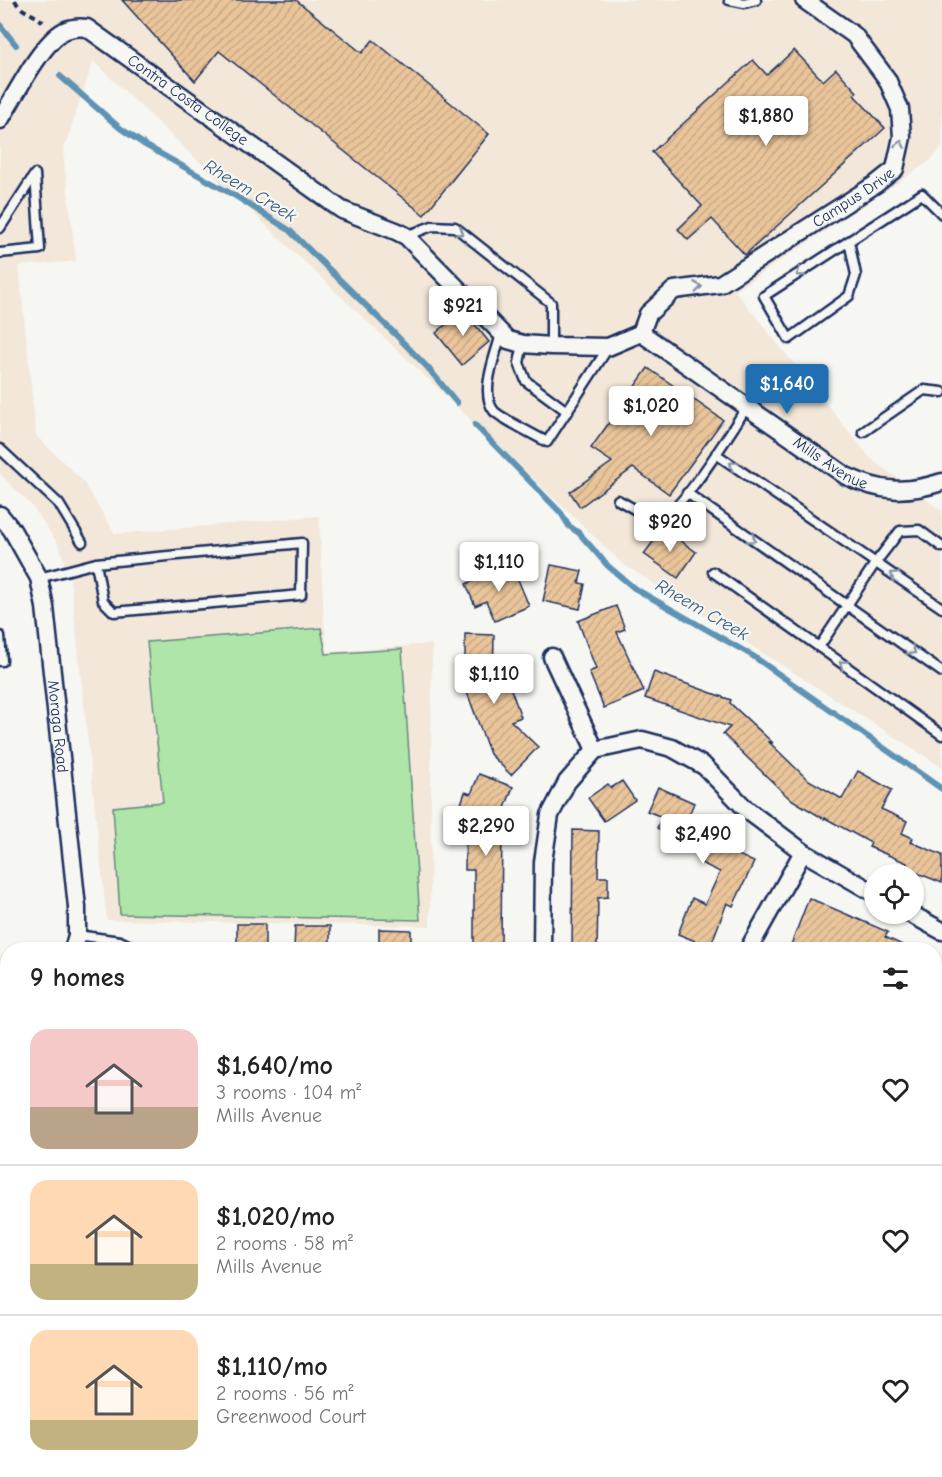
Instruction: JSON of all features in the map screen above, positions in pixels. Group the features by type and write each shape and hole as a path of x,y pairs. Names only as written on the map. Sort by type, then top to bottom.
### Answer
{"street":[{"name":"Campus Drive","path":"641,333 648,314 674,290 720,284 876,184 895,169 902,136 900,108 887,79 854,35 804,0"},
{"name":"Contra Costa College","path":"0,120 51,40 70,28 76,26 87,28 342,210 406,236"},
{"path":"406,236 508,340 551,346 608,347 641,333"},
{"name":"Mills Avenue","path":"641,333 846,476 870,487 901,490 942,482"},
{"name":"Moraga Road","path":"0,515 12,530 39,578 45,607 76,907 75,942"},
{"path":"552,657 595,750"},
{"path":"542,942 543,862 550,814 567,782 595,750 642,740 672,748 705,766 747,810 803,852 864,887"},
{"path":"752,942 803,852"},
{"path":"924,921 942,931"}],"lane":[{"path":"729,0 744,3 756,0"},
{"path":"0,228 35,174 40,249 0,253"},
{"path":"849,241 856,275 849,296 789,339 764,296 849,241 922,194 942,214"},
{"path":"406,236 432,226 455,226 551,303 551,346"},
{"path":"501,333 487,384 494,412 547,442 608,347"},
{"path":"524,344 519,363 526,381 568,412"},
{"path":"863,432 924,390 942,392"},
{"path":"618,500 650,517 662,517 669,513 716,454 746,408"},
{"path":"0,449 59,504 82,542"},
{"path":"716,454 942,608"},
{"path":"687,493 942,672"},
{"path":"819,647 876,562 900,531 919,530 942,546"},
{"path":"39,578 96,563 302,543 301,595 114,612 102,600 96,563"},
{"path":"713,572 942,735"},
{"path":"0,636 2,661 0,661"},
{"path":"75,942 122,942"}],"path":[{"path":"15,0 20,9 34,14 43,22"}],"shaded area":[{"path":"0,0 942,0 942,147 931,160 735,291 871,459 942,511 942,767 623,564 93,61 63,152 76,261 19,266 36,436 82,480 115,534 319,516 324,625 328,652 432,644 430,926 107,920 71,583 59,545 32,506 0,474"}],"green space":[{"path":"321,628 326,654 402,649 420,920 120,914 113,807 163,802 147,642"}],"building":[{"path":"122,0 296,0 362,53 373,40 489,134 424,215 219,51 195,81"},
{"path":"794,50 823,81 836,69 857,92 854,95 885,128 745,255 712,219 688,240 678,229 702,206 652,152 753,60 767,75"},
{"path":"463,310 489,342 462,365 436,333"},
{"path":"648,368 723,420 669,494 633,468 580,507 570,492 612,462 591,448"},
{"path":"663,528 696,552 678,578 644,554"},
{"path":"512,565 529,606 495,621 486,601 475,606 466,584"},
{"path":"551,565 582,571 579,583 585,584 580,609 543,601"},
{"path":"616,606 625,629 617,632 644,691 604,708 589,672 596,669 578,621"},
{"path":"465,634 494,635 493,686 508,681 521,717 511,721 538,747 511,775 490,754 465,687"},
{"path":"654,672 731,700 730,703 807,779 842,799 858,771 892,790 881,809 907,821 902,833 913,838 911,842 942,855 942,883 924,876 924,864 907,864 869,847 871,843 789,798 723,734 730,727 645,698"},
{"path":"479,774 513,787 502,816 501,942 474,942 474,870 465,870 466,809 460,807 465,792 471,794"},
{"path":"622,781 635,800 604,821 588,798 608,784 611,788"},
{"path":"658,787 694,803 688,817 727,834 721,847 754,862 733,906 727,903 712,942 698,942 678,934 692,898 705,904 720,872 701,863 706,852 657,828 662,817 647,811"},
{"path":"573,830 599,831 598,877 608,877 608,897 598,898 597,942 572,942"},
{"path":"809,898 864,922 864,924 888,932 885,937 896,942 792,942"},
{"path":"237,924 265,924 265,942 237,942"},
{"path":"295,926 330,926 330,942 294,942"},
{"path":"379,929 411,930 411,942 379,942"}],"waterway":[{"name":"Rheem Creek","path":"0,25 16,45"},
{"name":"Rheem Creek","path":"60,76 120,128 145,145 237,197 289,230 395,334 428,368 457,403"},
{"name":"Rheem Creek","path":"475,425 561,513 569,526 579,533 608,566 634,588 753,656 942,789"}]}
